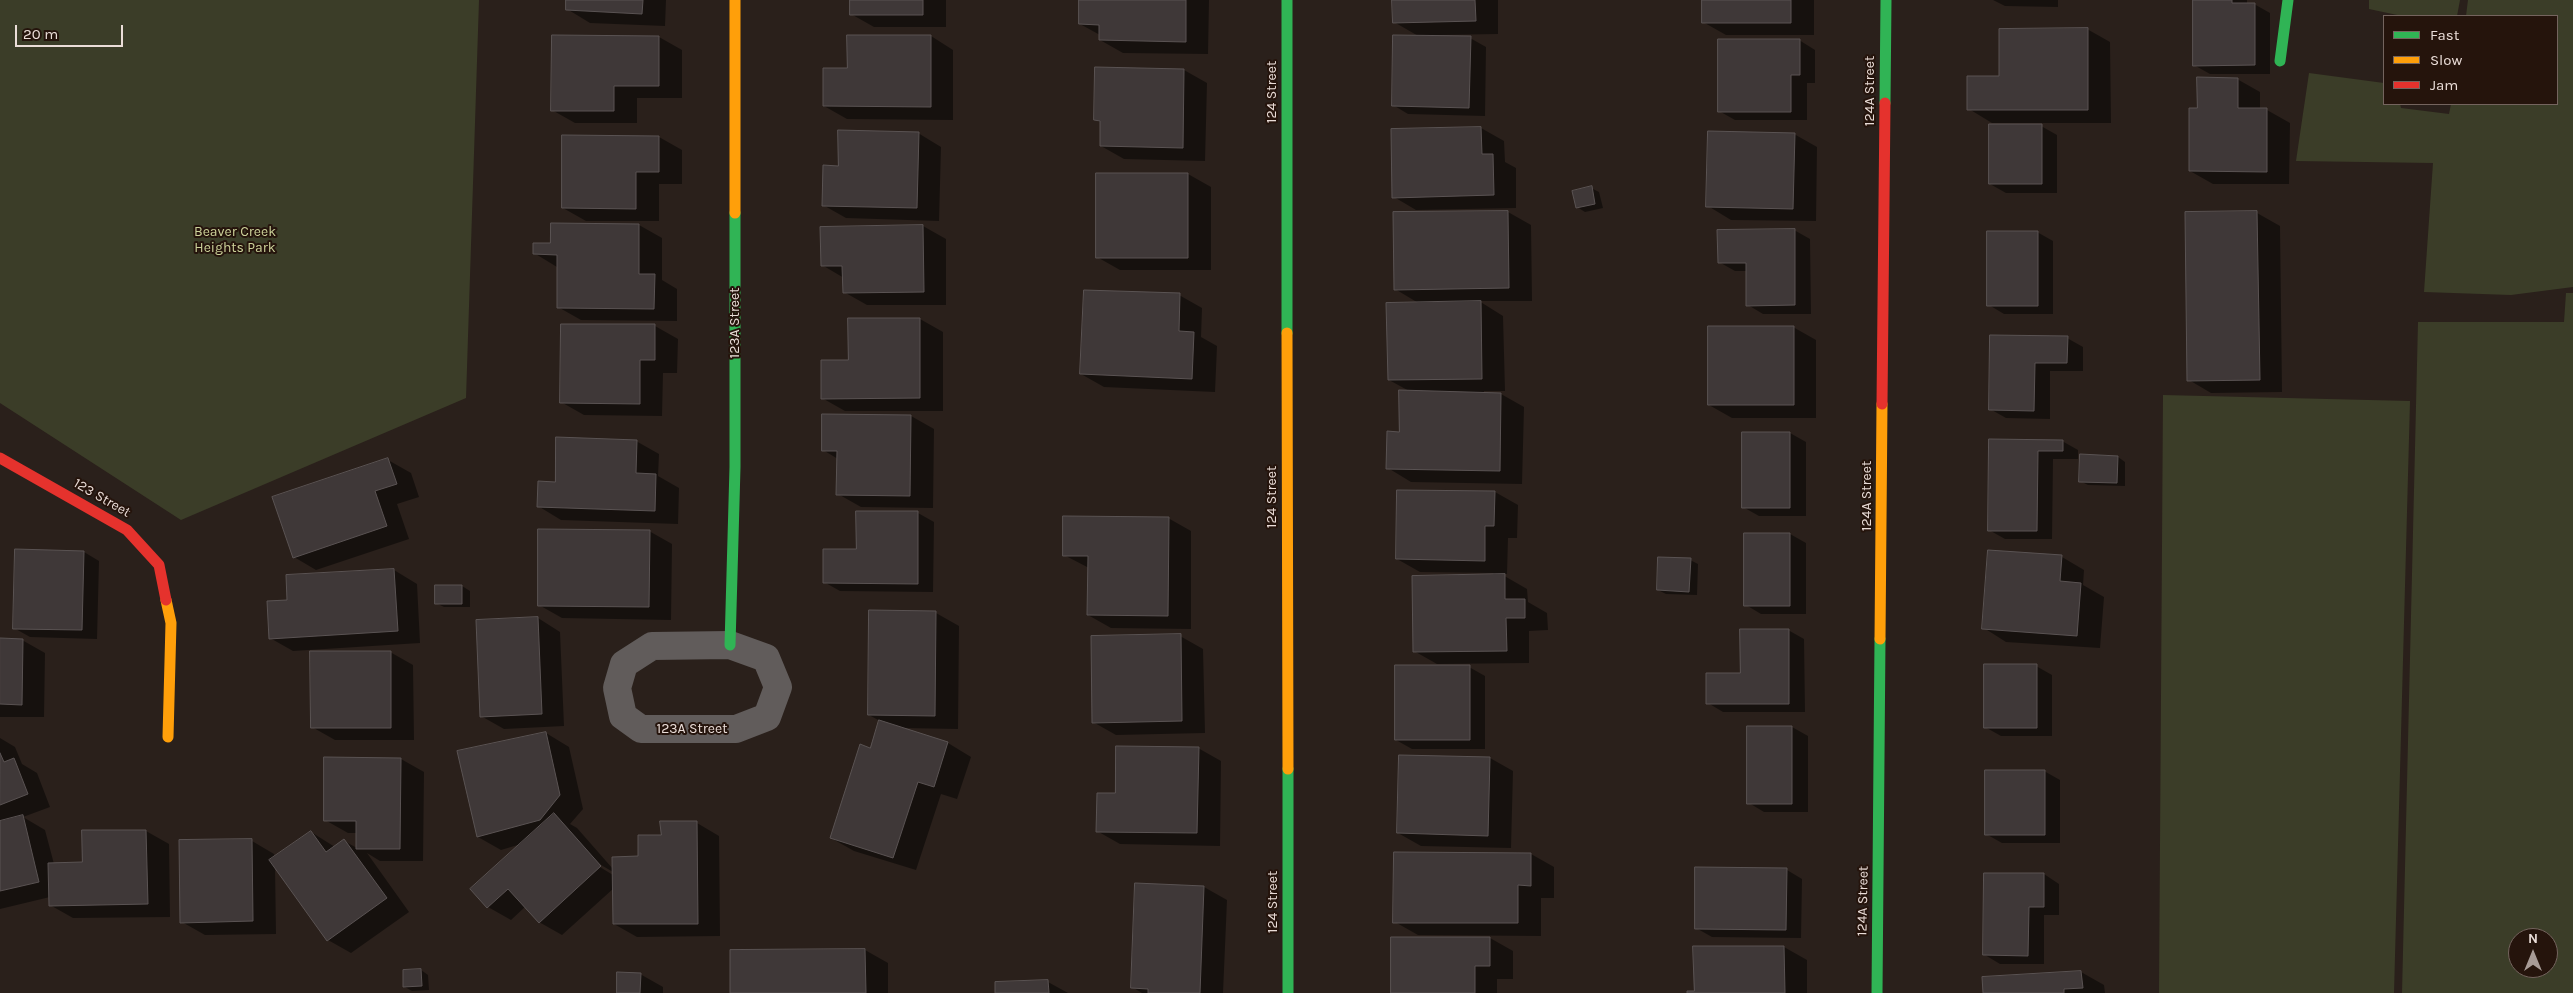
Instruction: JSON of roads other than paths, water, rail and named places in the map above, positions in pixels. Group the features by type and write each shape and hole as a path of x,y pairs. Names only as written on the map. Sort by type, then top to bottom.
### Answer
{"street":[{"name":"123A Street","path":"730,645 735,467 735,0"},
{"name":"124 Street","path":"1287,0 1288,993"},
{"name":"124A Street","path":"1877,993 1886,0"},
{"path":"2280,61 2288,0"},
{"name":"123 Street","path":"0,458 127,530 158,565 171,623 168,737"},
{"name":"123A Street","path":"730,645 766,658 778,687 767,717 736,729 641,729 623,716 617,688 624,664 652,646 730,645"}],"park label":[{"name":"Beaver Creek Heights Park","path":"235,240"}]}
